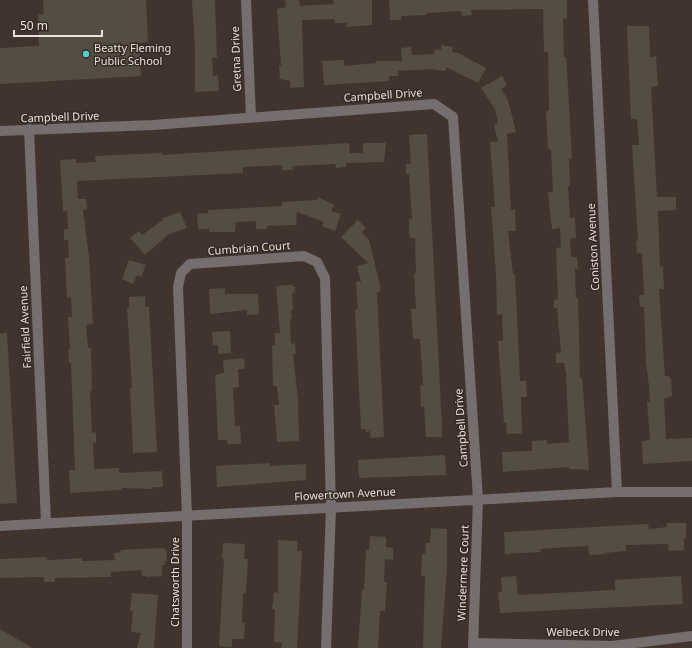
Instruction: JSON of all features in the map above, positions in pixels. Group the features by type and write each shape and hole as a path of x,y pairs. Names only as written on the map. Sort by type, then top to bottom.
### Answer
{"street":[{"name":"Gretna Drive","path":"246,0 251,117"},
{"name":"Coniston Avenue","path":"593,0 617,492"},
{"name":"Campbell Drive","path":"0,131 154,125 434,104 453,117 478,499"},
{"name":"Fairfield Avenue","path":"29,130 46,523"},
{"name":"Cumbrian Court","path":"186,516 178,287 181,273 190,264 304,256 317,262 325,278 331,507"},
{"name":"Flowertown Avenue","path":"0,526 617,492 692,492"},
{"name":"Windermere Court","path":"473,645 478,499"},
{"path":"326,648 331,507"},
{"name":"Chatsworth Drive","path":"186,516 187,648"},
{"name":"Welbeck Drive","path":"473,645 612,647 692,636"}],"building":[{"path":"43,0 146,0 148,42 139,43 141,76 0,84 0,48 39,46 38,15 44,14"},
{"path":"192,0 215,0 217,58 212,58 213,76 218,75 219,91 195,92 195,46"},
{"path":"285,0 299,0 300,6 334,4 333,0 372,0 372,25 347,27 347,23 335,23 335,19 302,20 304,87 290,88 290,81 280,79 279,66 281,66 277,9 286,7"},
{"path":"389,0 567,0 567,18 563,19 564,57 566,57 572,159 569,159 570,186 568,186 570,218 575,217 576,238 570,239 571,257 577,257 578,269 575,269 576,299 578,298 580,378 582,378 583,388 589,470 569,469 569,467 503,472 502,452 532,451 532,441 547,440 547,444 569,442 566,373 564,363 556,363 556,353 561,352 557,308 554,308 554,300 558,299 556,248 561,247 560,228 552,229 548,192 553,192 551,149 548,149 546,111 549,111 548,52 544,52 543,9 471,10 472,15 462,16 461,11 426,13 426,15 401,16 401,20 390,20"},
{"path":"627,26 649,26 650,57 656,56 658,86 651,87 657,197 676,197 676,210 658,211 660,267 663,266 664,289 659,289 665,376 669,376 669,378 671,378 672,396 664,399 666,439 692,438 692,461 643,464 642,441 650,440 647,402 650,402 646,363 644,307 640,307 639,295 644,295 642,253 637,253 636,241 638,241 632,145 639,145 637,119 631,119"},
{"path":"441,45 453,47 452,52 458,53 486,68 478,83 446,67 446,71 431,69 398,71 398,76 389,76 389,81 324,85 322,61 344,60 344,66 376,63 376,61 402,61 401,48 411,47 412,55 434,54 435,49 441,50"},
{"path":"502,76 507,85 501,89 508,100 516,132 507,134 511,210 515,210 516,231 508,231 513,274 515,274 520,381 526,381 527,397 521,397 522,433 507,434 506,423 504,423 498,341 503,341 502,314 497,315 496,273 491,207 495,207 490,142 498,142 494,125 498,123 495,109 481,88"},
{"path":"427,134 442,437 426,437 424,407 421,407 420,385 423,385 420,339 413,339 411,309 416,309 414,273 416,273 415,238 410,238 409,230 409,219 412,219 409,174 406,174 406,164 411,164 409,135"},
{"path":"349,143 350,153 363,153 363,143 386,143 384,162 346,163 346,167 336,168 335,164 292,166 293,170 282,170 282,165 243,167 243,173 77,181 78,199 86,199 87,209 83,210 89,257 93,324 86,325 88,348 91,348 92,391 90,391 92,433 96,432 96,443 93,443 94,469 119,468 119,473 162,471 163,487 153,487 153,489 122,488 122,490 70,493 69,470 75,470 71,363 69,363 68,349 70,349 68,317 72,317 71,297 67,298 65,258 69,258 68,240 64,240 64,229 68,229 67,211 63,211 60,160 76,159 76,163 96,162 95,156 162,153 162,155"},
{"path":"318,197 334,205 331,211 341,214 335,231 322,226 324,222 297,212 296,225 267,226 267,229 256,229 256,221 236,222 235,232 209,232 209,229 198,229 197,214 208,213 208,210 282,206 282,202 316,200"},
{"path":"180,212 187,228 169,234 145,255 130,238 139,231 142,235 163,220 163,218"},
{"path":"358,220 366,228 362,233 369,240 380,285 380,292 377,292 384,437 371,438 370,431 366,432 366,429 361,429 355,309 358,309 356,282 361,282 357,266 368,263 341,237"},
{"path":"129,260 146,265 141,277 137,275 133,284 122,279"},
{"path":"291,285 295,287 295,292 292,294 292,319 290,319 291,344 295,343 296,354 293,354 298,399 299,441 277,442 274,405 279,405 277,386 273,386 272,345 275,345 275,333 280,333 276,286"},
{"path":"225,288 225,294 258,294 259,314 247,315 247,310 210,314 209,289"},
{"path":"145,296 145,307 149,307 157,452 133,453 130,388 132,388 127,308 129,307 129,297"},
{"path":"230,331 231,353 218,354 218,345 213,345 212,332"},
{"path":"7,333 17,503 0,504 0,334"},
{"path":"244,358 245,369 238,369 239,387 233,388 235,426 240,426 241,444 228,444 227,440 218,440 215,375 224,373 223,360"},
{"path":"445,455 446,475 359,478 358,460"},
{"path":"270,463 270,466 306,464 306,480 217,487 216,466"},
{"path":"667,523 686,523 684,550 669,551 668,544 626,545 626,551 589,555 588,546 540,549 541,552 505,554 504,532 648,524 649,529 667,527"},
{"path":"431,528 447,529 447,568 441,648 423,648 425,576 421,576 422,554 425,554 426,543 430,543"},
{"path":"370,536 386,537 386,547 393,548 393,560 385,559 384,582 387,582 385,611 380,611 378,648 358,648 362,590 364,590 366,549 369,550"},
{"path":"278,540 298,541 297,551 302,551 297,648 281,648 282,643 274,642 275,609 272,609 274,592 278,593"},
{"path":"223,543 245,544 244,559 248,559 246,593 243,593 242,623 245,623 244,639 232,639 232,647 219,646 224,559 222,559"},
{"path":"166,549 167,561 165,561 165,565 162,565 162,576 142,576 141,570 111,572 111,577 55,578 55,582 44,582 44,577 0,578 0,559 46,557 46,559 50,560 82,558 82,561 115,560 114,553 121,552 120,550"},
{"path":"516,576 518,595 615,590 615,580 681,576 683,604 500,613 498,592 502,592 501,577"},
{"path":"132,593 158,595 154,648 137,648 141,633 131,632 133,611 130,611"},
{"path":"0,629 32,648 0,648"}],"place":[{"name":"Beatty Fleming Public School","path":"86,54"}]}
